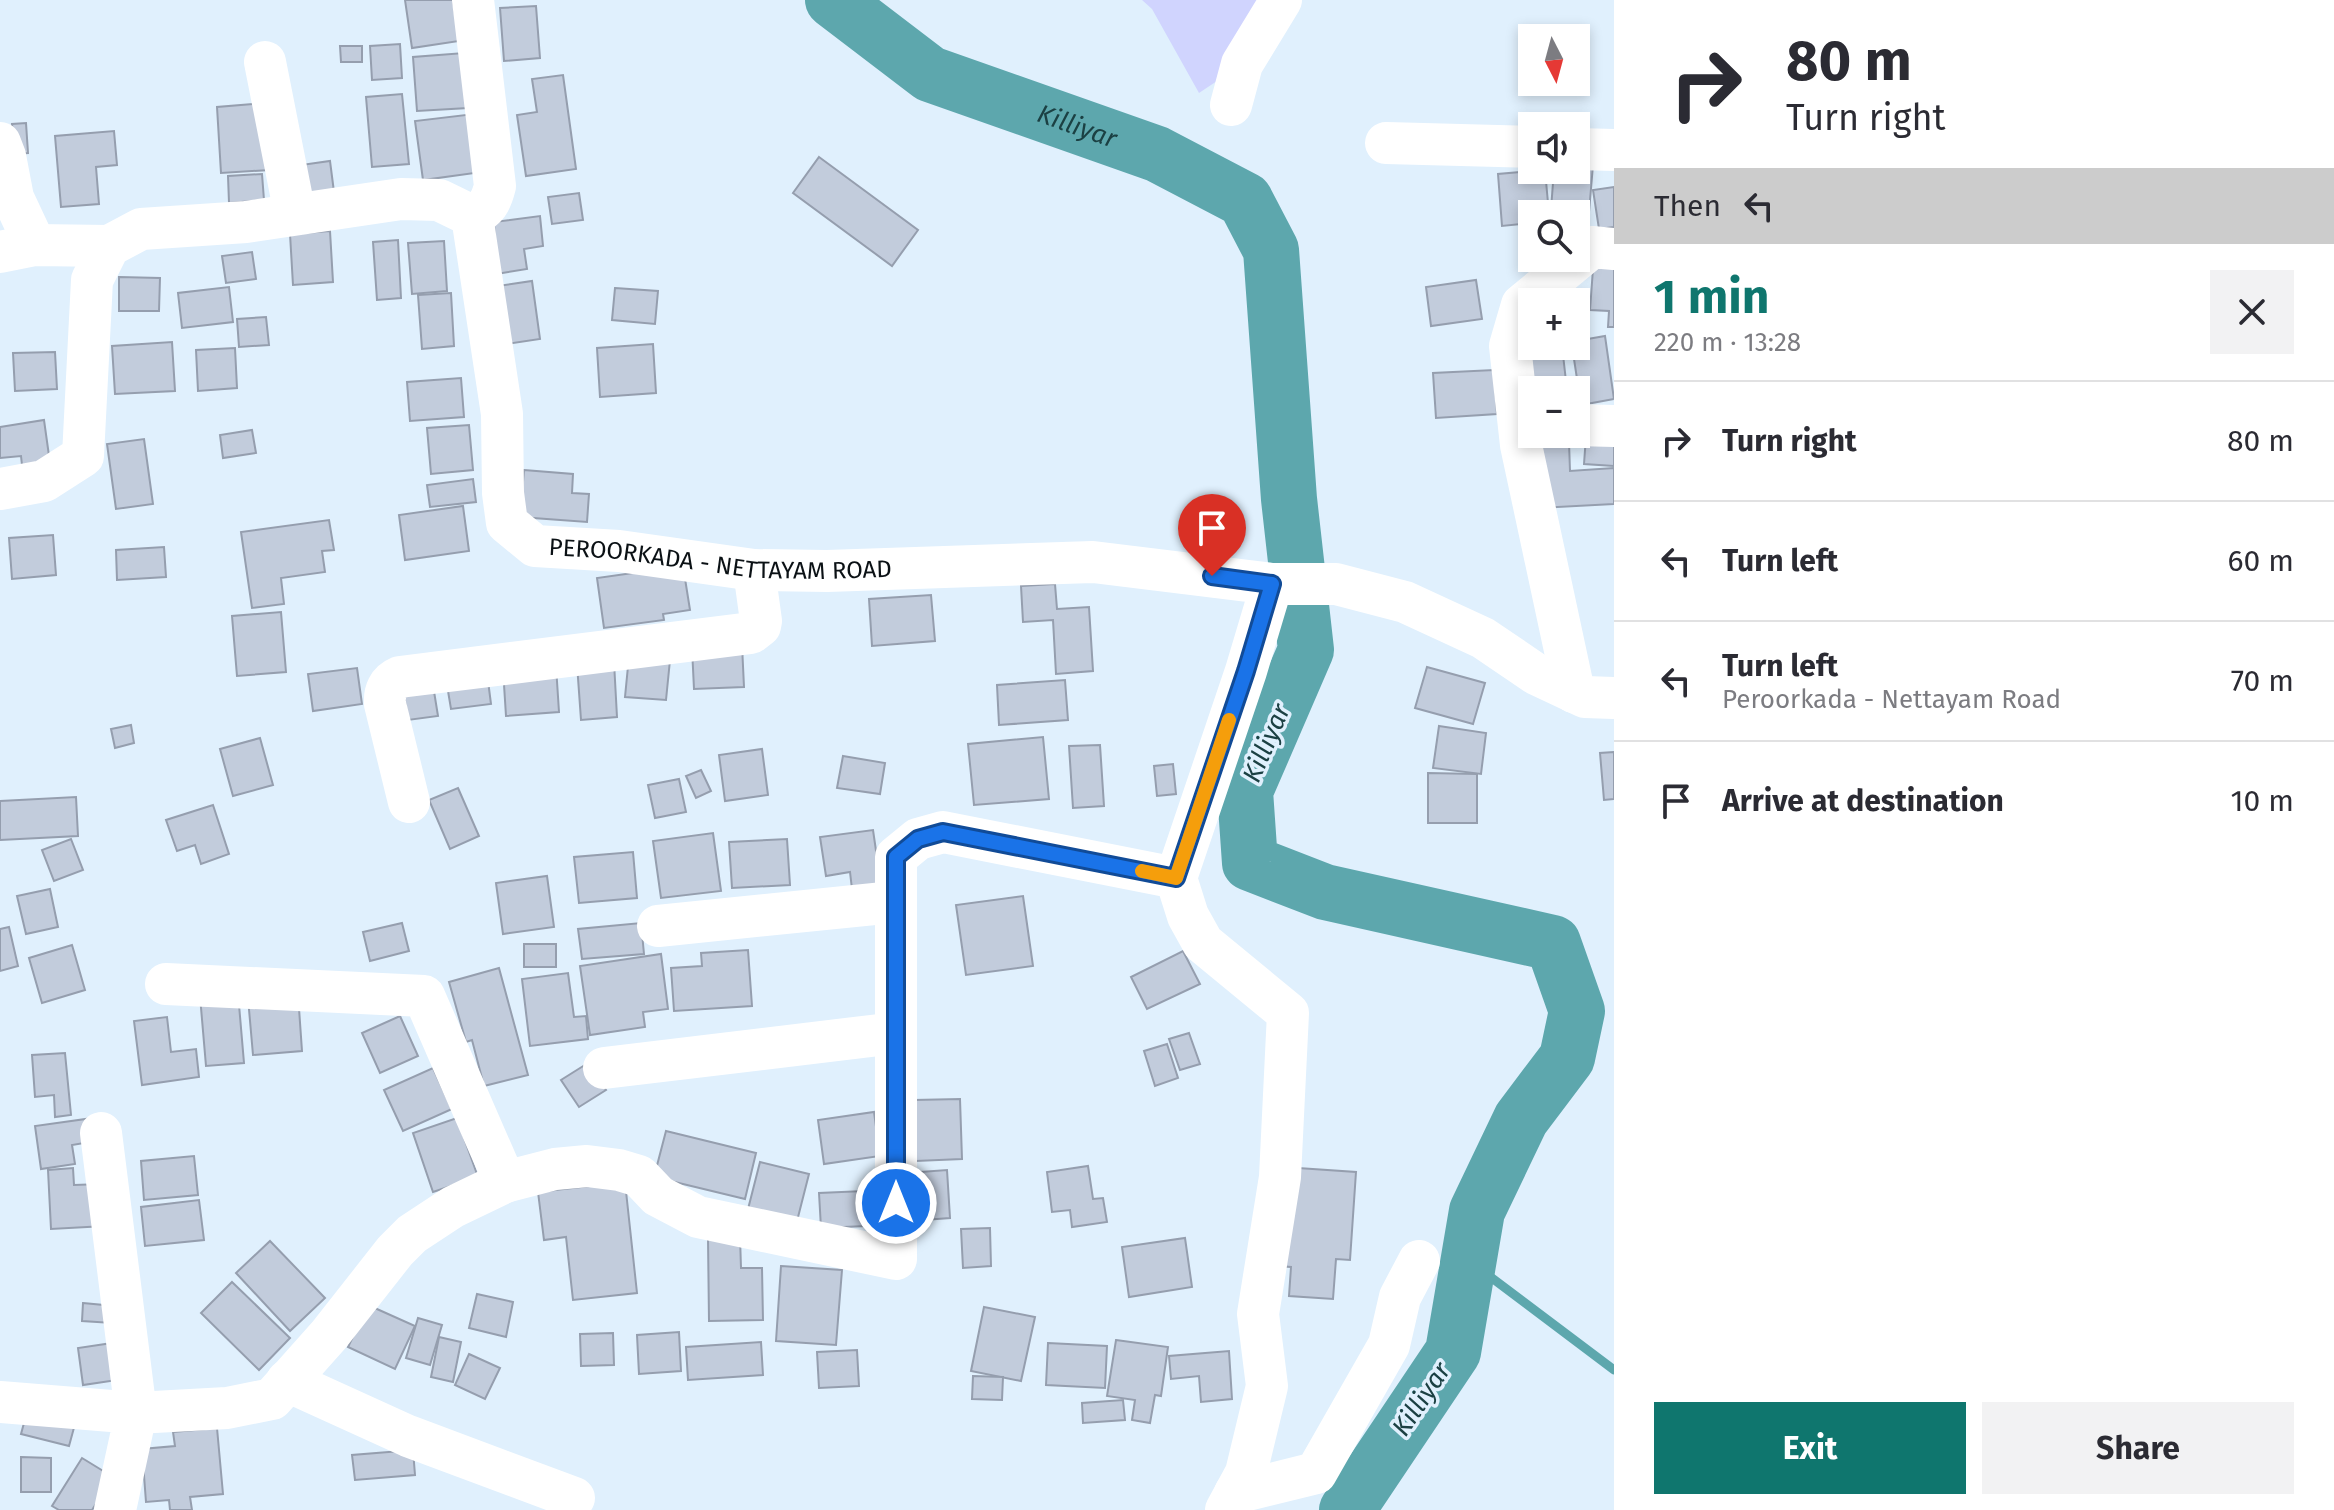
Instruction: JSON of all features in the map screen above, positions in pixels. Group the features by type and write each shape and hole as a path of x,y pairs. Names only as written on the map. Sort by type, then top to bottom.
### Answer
{"street":[{"path":"0,143 13,198 18,249 109,246 141,229 246,222 401,199 439,200 472,216 483,211 491,201 495,186 473,0"},
{"path":"1231,105 1242,64 1281,0"},
{"path":"265,62 295,214"},
{"path":"1386,143 1518,147"},
{"path":"1590,149 1614,150"},
{"name":"PEROORKADA - NETTAYAM ROAD","path":"472,216 502,414 503,493 507,523 535,546 619,551 754,570 827,571 1093,562 1272,584 1336,584 1405,602 1483,638 1536,674 1585,697 1614,698"},
{"path":"0,489 44,481 83,456 92,280 109,246"},
{"path":"1518,388 1510,346 1522,305 1592,247 1614,249"},
{"path":"1590,425 1614,426"},
{"path":"1522,448 1574,692"},
{"path":"409,802 384,699 387,687 396,678 751,633 759,628 761,621 754,570"},
{"path":"1230,1502 1246,1473 1267,1386 1258,1314 1280,1177 1288,1013 1203,943 1188,916 1176,878 1272,584"},
{"path":"0,1402 136,1413 227,1408 272,1399 412,1234 453,1207 505,1182 576,1167 619,1170 639,1176 658,1196 698,1217 896,1259 896,857 918,839 943,832 1176,878"},
{"path":"658,926 894,902"},
{"path":"166,984 424,996 505,1182"},
{"path":"604,1068 896,1033"},
{"path":"101,1133 136,1413 115,1510"},
{"path":"1230,1502 1316,1473 1389,1345 1400,1297 1419,1261"},
{"path":"287,1381 408,1436 574,1498"}],"shaded area":[{"path":"1142,0 1295,0 1247,61 1199,93 1152,9"}],"building":[{"path":"405,0 453,0 459,41 412,48"},
{"path":"536,6 540,58 504,61 500,8"},
{"path":"400,44 402,78 372,80 370,46"},
{"path":"340,46 362,46 362,62 341,62"},
{"path":"464,53 468,108 417,111 413,57"},
{"path":"563,75 576,169 526,176 517,115 537,112 532,79"},
{"path":"402,94 409,164 372,167 366,97"},
{"path":"265,103 270,170 221,173 217,107"},
{"path":"474,114 482,172 423,180 415,121"},
{"path":"26,123 28,153 15,154 12,124"},
{"path":"114,131 117,165 96,167 99,204 61,207 55,136"},
{"path":"819,157 918,230 892,266 793,193"},
{"path":"330,161 334,192 304,196 301,165"},
{"path":"1593,165 1590,200 1552,200 1553,184 1590,184 1590,166"},
{"path":"1518,172 1518,184 1546,184 1548,200 1518,200 1518,224 1502,226 1498,174"},
{"path":"262,174 264,200 229,203 228,176"},
{"path":"1614,187 1614,227 1599,229 1593,190"},
{"path":"579,193 583,220 552,224 548,197"},
{"path":"540,216 543,246 524,249 527,269 496,274 494,222"},
{"path":"330,231 333,282 293,285 290,234"},
{"path":"398,240 401,298 377,300 373,242"},
{"path":"444,241 447,291 412,294 408,243"},
{"path":"252,252 256,279 226,283 222,256"},
{"path":"1594,255 1614,257 1614,327 1608,327 1609,311 1590,310"},
{"path":"119,277 160,278 159,311 119,311"},
{"path":"1476,280 1482,319 1431,326 1426,287"},
{"path":"532,281 540,339 499,345 491,287"},
{"path":"229,287 233,322 182,328 178,293"},
{"path":"615,288 658,291 655,324 612,320"},
{"path":"451,293 454,346 422,349 418,295"},
{"path":"266,317 269,345 239,347 237,319"},
{"path":"1605,336 1614,399 1590,403 1590,376 1577,376 1574,360 1590,360 1590,339"},
{"path":"172,342 175,391 115,394 112,346"},
{"path":"653,344 656,393 600,397 597,348"},
{"path":"235,348 237,388 198,391 196,350"},
{"path":"55,352 57,389 15,391 13,353"},
{"path":"1524,360 1564,360 1565,376 1528,376"},
{"path":"1494,370 1497,414 1436,418 1433,373"},
{"path":"461,378 464,417 410,421 407,382"},
{"path":"44,420 51,470 23,474 21,456 0,458 0,427"},
{"path":"469,425 473,470 431,474 427,428"},
{"path":"252,430 256,453 223,458 220,435"},
{"path":"1590,436 1614,438 1614,466 1584,464 1585,448 1590,448"},
{"path":"144,439 153,504 116,509 107,444"},
{"path":"1536,448 1569,448 1570,471 1614,468 1614,504 1539,508"},
{"path":"524,470 573,474 572,493 589,494 587,522 520,517"},
{"path":"473,479 476,502 430,507 427,485"},
{"path":"463,506 469,551 405,560 399,515"},
{"path":"329,520 334,550 322,551 325,572 281,578 284,604 252,608 241,532"},
{"path":"53,535 56,575 12,579 9,538"},
{"path":"164,547 166,577 117,580 116,550"},
{"path":"683,566 690,610 663,614 664,620 604,628 597,578"},
{"path":"1055,584 1057,609 1089,607 1093,671 1056,674 1053,620 1023,622 1021,586"},
{"path":"931,595 935,641 872,646 869,599"},
{"path":"281,612 286,672 237,676 232,616"},
{"path":"742,645 744,687 694,689 692,648"},
{"path":"629,656 670,660 666,700 625,697"},
{"path":"614,662 617,717 581,720 577,664"},
{"path":"556,666 559,712 506,716 503,669"},
{"path":"1427,667 1485,683 1473,724 1415,708"},
{"path":"357,668 362,704 313,711 308,674"},
{"path":"487,673 491,704 451,709 446,679"},
{"path":"432,679 438,716 408,720 402,683"},
{"path":"1065,680 1068,720 999,725 997,685"},
{"path":"131,725 134,743 115,748 111,729"},
{"path":"1439,726 1486,733 1481,774 1433,768"},
{"path":"1043,737 1049,799 974,805 968,744"},
{"path":"260,738 273,785 233,796 220,749"},
{"path":"1100,745 1104,806 1073,808 1069,746"},
{"path":"762,749 768,795 725,801 719,755"},
{"path":"1614,752 1614,799 1604,800 1600,753"},
{"path":"843,756 885,763 880,794 837,788"},
{"path":"1173,764 1176,794 1157,796 1154,766"},
{"path":"701,770 711,791 696,798 686,776"},
{"path":"1428,773 1477,774 1477,823 1428,823"},
{"path":"679,779 686,812 655,818 648,785"},
{"path":"458,788 479,836 450,849 429,800"},
{"path":"76,797 78,836 0,840 0,801"},
{"path":"213,805 229,854 201,864 195,845 177,851 166,820"},
{"path":"873,830 881,885 852,889 850,872 826,876 820,837"},
{"path":"713,833 721,891 661,898 653,841"},
{"path":"71,839 83,870 54,881 42,850"},
{"path":"787,839 790,885 732,888 729,842"},
{"path":"633,852 637,898 579,903 574,857"},
{"path":"547,876 554,927 503,934 496,883"},
{"path":"50,889 58,927 26,934 17,896"},
{"path":"1023,896 1033,966 966,975 956,905"},
{"path":"402,923 409,951 370,961 363,932"},
{"path":"641,923 644,954 582,959 578,929"},
{"path":"9,927 18,966 0,971 0,929"},
{"path":"524,944 556,944 556,967 524,967"},
{"path":"72,945 85,990 42,1003 29,958"},
{"path":"748,950 752,1006 674,1011 671,968 702,966 701,953"},
{"path":"1183,951 1200,984 1147,1009 1131,977"},
{"path":"661,954 668,1009 643,1012 645,1027 590,1035 580,966"},
{"path":"499,968 528,1075 484,1086 472,1040 466,1042 449,982"},
{"path":"568,973 574,1017 586,1016 588,1039 530,1046 522,979"},
{"path":"238,993 244,1063 206,1066 200,996"},
{"path":"298,994 302,1051 253,1055 248,998"},
{"path":"400,1016 418,1056 380,1073 362,1033"},
{"path":"167,1017 171,1052 196,1049 199,1077 142,1085 134,1021"},
{"path":"1189,1033 1200,1064 1180,1070 1169,1039"},
{"path":"1167,1044 1178,1078 1155,1086 1144,1051"},
{"path":"65,1053 71,1115 55,1117 54,1095 35,1097 32,1055"},
{"path":"588,1063 606,1090 579,1107 561,1080"},
{"path":"433,1068 452,1109 403,1131 384,1090"},
{"path":"960,1099 962,1159 916,1161 914,1100"},
{"path":"874,1112 880,1156 824,1164 818,1120"},
{"path":"93,1118 96,1141 72,1145 75,1164 41,1169 35,1126"},
{"path":"457,1118 478,1177 433,1192 413,1133"},
{"path":"666,1131 756,1153 745,1199 654,1177"},
{"path":"194,1156 198,1195 144,1200 141,1161"},
{"path":"760,1162 809,1174 796,1225 747,1213"},
{"path":"1088,1166 1093,1199 1103,1198 1107,1222 1072,1227 1070,1210 1052,1212 1047,1172"},
{"path":"73,1168 74,1185 102,1184 105,1226 51,1229 48,1170"},
{"path":"1298,1168 1356,1172 1350,1260 1336,1259 1333,1299 1289,1296 1291,1267 1276,1266"},
{"path":"947,1170 950,1218 910,1221 907,1173"},
{"path":"625,1182 637,1293 573,1300 566,1237 544,1240 538,1192"},
{"path":"864,1191 866,1226 821,1228 819,1193"},
{"path":"199,1200 204,1240 145,1246 141,1207"},
{"path":"990,1228 991,1266 963,1268 961,1229"},
{"path":"740,1237 741,1268 762,1268 763,1320 709,1321 708,1238"},
{"path":"1185,1238 1192,1287 1129,1297 1122,1247"},
{"path":"270,1241 325,1298 290,1331 236,1273"},
{"path":"781,1266 842,1270 836,1345 776,1341"},
{"path":"232,1282 290,1338 259,1370 201,1313"},
{"path":"477,1294 513,1302 506,1337 469,1328"},
{"path":"83,1303 114,1306 112,1323 82,1321"},
{"path":"368,1305 415,1326 395,1369 348,1347"},
{"path":"984,1307 1035,1317 1021,1381 971,1371"},
{"path":"418,1318 442,1325 430,1365 406,1358"},
{"path":"679,1332 681,1371 639,1374 637,1335"},
{"path":"613,1333 614,1365 581,1366 580,1334"},
{"path":"439,1337 461,1342 453,1382 431,1377"},
{"path":"1116,1340 1168,1347 1161,1396 1155,1395 1150,1423 1132,1420 1135,1400 1107,1396"},
{"path":"119,1342 124,1379 83,1385 78,1348"},
{"path":"761,1342 763,1375 688,1380 686,1347"},
{"path":"1048,1343 1107,1346 1105,1388 1046,1385"},
{"path":"857,1350 859,1386 819,1388 817,1352"},
{"path":"1229,1351 1232,1399 1201,1402 1199,1376 1171,1379 1169,1356"},
{"path":"469,1354 500,1368 485,1399 455,1385"},
{"path":"973,1376 1003,1377 1002,1400 972,1399"},
{"path":"1123,1400 1125,1420 1083,1423 1082,1403"},
{"path":"27,1412 75,1424 69,1446 21,1434"},
{"path":"217,1428 223,1494 190,1497 192,1510 170,1510 169,1500 146,1502 142,1449 175,1446 173,1432"},
{"path":"413,1450 415,1475 355,1480 352,1455"},
{"path":"21,1457 51,1458 51,1492 21,1492"},
{"path":"82,1458 113,1477 92,1510 59,1510 52,1506"}],"waterway":[{"name":"Killiyar","path":"833,0 930,74 1157,154 1245,200 1271,250 1289,499 1306,650 1245,791 1250,863 1325,892 1553,943 1577,1011 1567,1058 1521,1119 1477,1211 1453,1352 1347,1510"},
{"path":"1468,1260 1614,1370"}],"slow traffic":[{"path":"1142,871 1176,878 1229,720"}],"route":[{"path":"896,1203 896,857 918,839 943,832 1176,878 1272,584 1212,576"}]}
